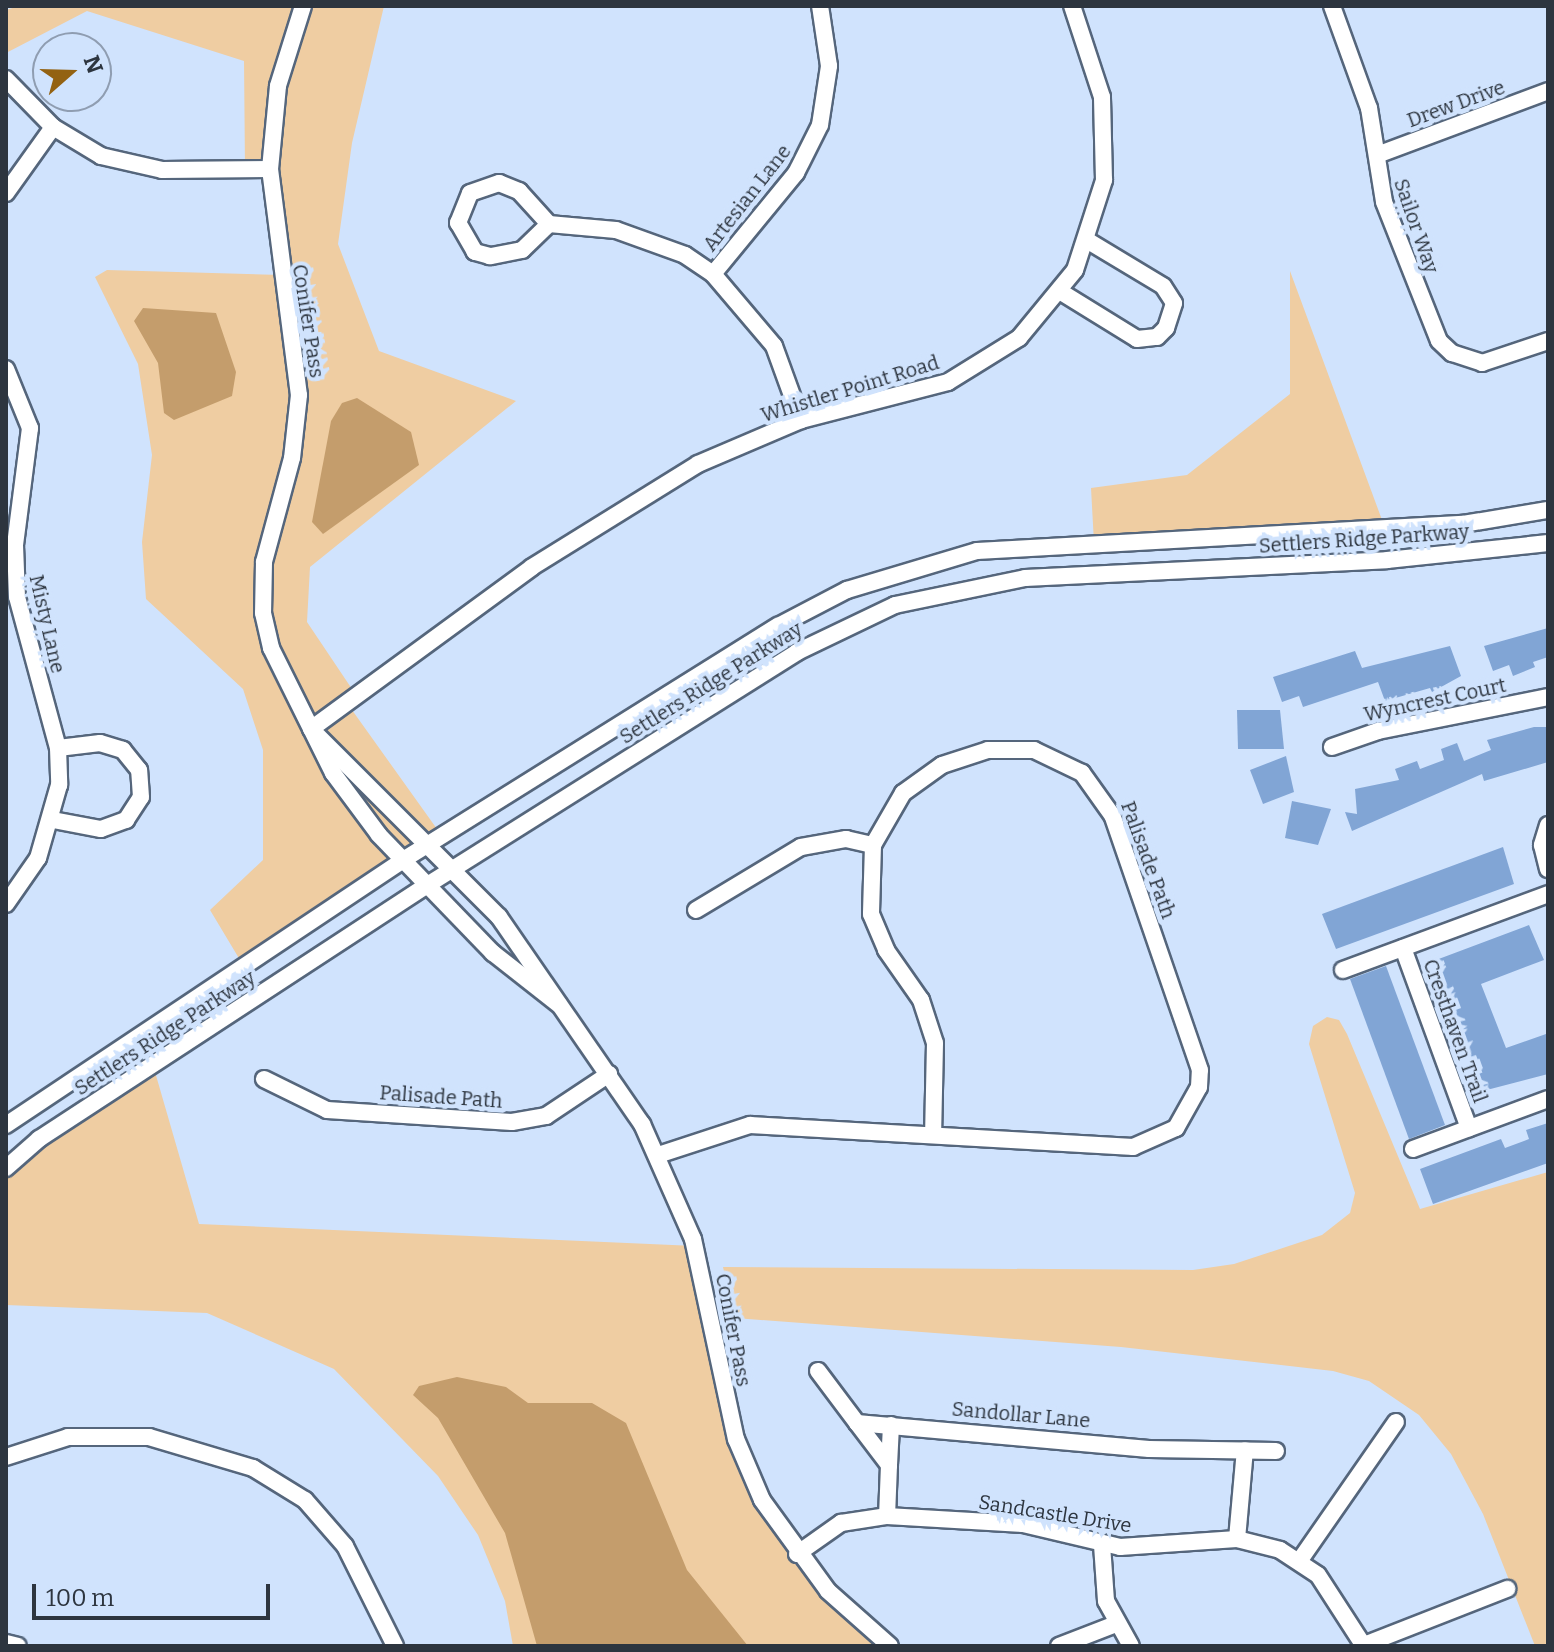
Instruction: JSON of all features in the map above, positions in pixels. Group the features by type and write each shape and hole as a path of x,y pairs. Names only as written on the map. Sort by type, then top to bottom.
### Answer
{"street":[{"name":"Conifer Pass","path":"303,6 278,86 270,169 299,395 292,458 264,562 263,613 284,684 352,802 493,953 558,1004"},
{"name":"Artesian Lane","path":"713,274 796,173 820,125 829,66 820,6"},
{"name":"Whistler Point Road","path":"311,729 622,508 698,464 801,420 930,388 976,368 1019,338 1061,292 1088,241 1104,180 1102,97 1072,6"},
{"name":"Sailor Way","path":"1332,6 1369,108 1384,202 1439,341 1452,353 1482,363 1548,341"},
{"path":"6,79 53,127 131,165 270,169"},
{"name":"Drew Drive","path":"1377,155 1548,91"},
{"path":"6,193 53,127"},
{"path":"549,224 522,250 490,256 475,252 458,223 470,193 499,183 519,191 549,224 616,230 685,255 713,274 774,346 801,420"},
{"path":"1061,292 1137,339 1157,337 1166,328 1174,303 1163,286 1088,241"},
{"name":"Misty Lane","path":"6,369 30,428 15,545 17,597 58,748 53,820 38,858 6,904"},
{"name":"Settlers Ridge Parkway","path":"6,1125 403,860 812,607 926,563 1028,546 1463,524 1548,510"},
{"name":"Settlers Ridge Parkway","path":"6,1168 39,1139 429,884 797,652 895,605 1025,578 1387,560 1548,543"},
{"name":"Wyncrest Court","path":"1332,747 1383,730 1548,697"},
{"name":"Conifer Pass","path":"311,729 499,917 609,1074 658,1155 704,1276 736,1439 762,1500 797,1554 848,1611 890,1646"},
{"path":"53,820 101,829 126,820 141,797 139,770 123,750 100,743 58,748"},
{"name":"Palisade Path","path":"658,1155 750,1125 933,1135 1149,1145 1188,1115 1200,1070 1112,815 1082,773 1034,750 1011,747 963,757 903,793 873,845 871,914 921,1000 935,1043 933,1135"},
{"path":"1548,825 1542,845 1548,869"},
{"path":"696,910 801,847 836,839 873,845"},
{"name":"Cresthaven Trail","path":"1343,970 1548,894"},
{"name":"Cresthaven Trail","path":"1403,948 1469,1128"},
{"name":"Palisade Path","path":"264,1079 327,1110 512,1122 546,1116 609,1074"},
{"name":"Cresthaven Trail","path":"1413,1149 1548,1099"},
{"path":"818,1371 889,1465"},
{"path":"1300,1560 1396,1422"},
{"name":"Sandollar Lane","path":"857,1423 1149,1449 1276,1451"},
{"path":"887,1516 891,1425"},
{"path":"6,1457 68,1437 134,1436 200,1449 253,1468 305,1500 345,1546 395,1646"},
{"path":"1237,1539 1245,1450"},
{"name":"Sandcastle Drive","path":"797,1554 841,1523 887,1516 1023,1524 1102,1545 1237,1539 1300,1560 1336,1594 1364,1646"},
{"path":"1102,1545 1106,1601 1116,1624 1131,1646"},
{"path":"1364,1646 1507,1589"},
{"path":"1059,1646 1116,1624"},
{"path":"6,1643 18,1646"}],"shaded area":[{"path":"19,6 384,6 352,143 338,244 379,351 516,401 310,567 307,622 356,695 347,703 442,836 243,965 210,910 263,860 263,750 243,689 146,599 142,542 152,455 138,364 95,277 107,270 281,275 270,170 245,169 244,61 87,11 46,32 32,32 32,40 6,53 6,10"},
{"path":"1290,271 1385,528 1094,543 1091,488 1187,475 1290,394"},
{"path":"143,308 216,313 236,372 232,396 174,420 164,413 158,363 134,321"},
{"path":"357,398 411,432 419,465 323,534 312,522 331,421 342,403"},
{"path":"1327,1017 1339,1020 1347,1034 1420,1209 1548,1172 1548,1646 1535,1646 1483,1514 1451,1454 1419,1415 1369,1381 1333,1371 1121,1347 735,1318 723,1267 1193,1270 1234,1264 1322,1235 1350,1213 1355,1193 1309,1044 1313,1026"},
{"path":"153,1065 199,1224 695,1246 727,1404 783,1535 890,1646 513,1646 505,1601 478,1535 438,1476 334,1369 207,1313 6,1305 6,1168"},
{"path":"457,1377 506,1387 528,1403 592,1403 626,1423 687,1570 748,1646 537,1646 505,1533 438,1418 413,1395 419,1386"}],"building":[{"path":"1548,628 1548,657 1533,662 1535,667 1513,676 1509,665 1493,671 1484,646"},
{"path":"1450,646 1461,676 1432,692 1430,688 1385,701 1378,682 1303,707 1299,696 1282,702 1273,677 1355,651 1362,668"},
{"path":"1237,710 1280,710 1284,749 1238,749"},
{"path":"1534,727 1548,727 1548,762 1484,781 1482,774 1352,831 1345,812 1357,814 1355,789 1399,780 1395,769 1417,761 1420,769 1444,760 1441,749 1457,743 1464,761 1491,750 1487,740"},
{"path":"1286,756 1294,792 1263,804 1250,770"},
{"path":"1292,801 1331,809 1318,845 1285,838"},
{"path":"1503,847 1514,884 1336,949 1322,914"},
{"path":"1529,925 1544,960 1481,984 1506,1048 1546,1034 1548,1074 1479,1092 1436,960"},
{"path":"1386,966 1445,1125 1409,1139 1350,979"},
{"path":"1548,1123 1548,1163 1433,1204 1420,1169 1501,1139 1505,1148 1529,1139 1526,1130"}]}
